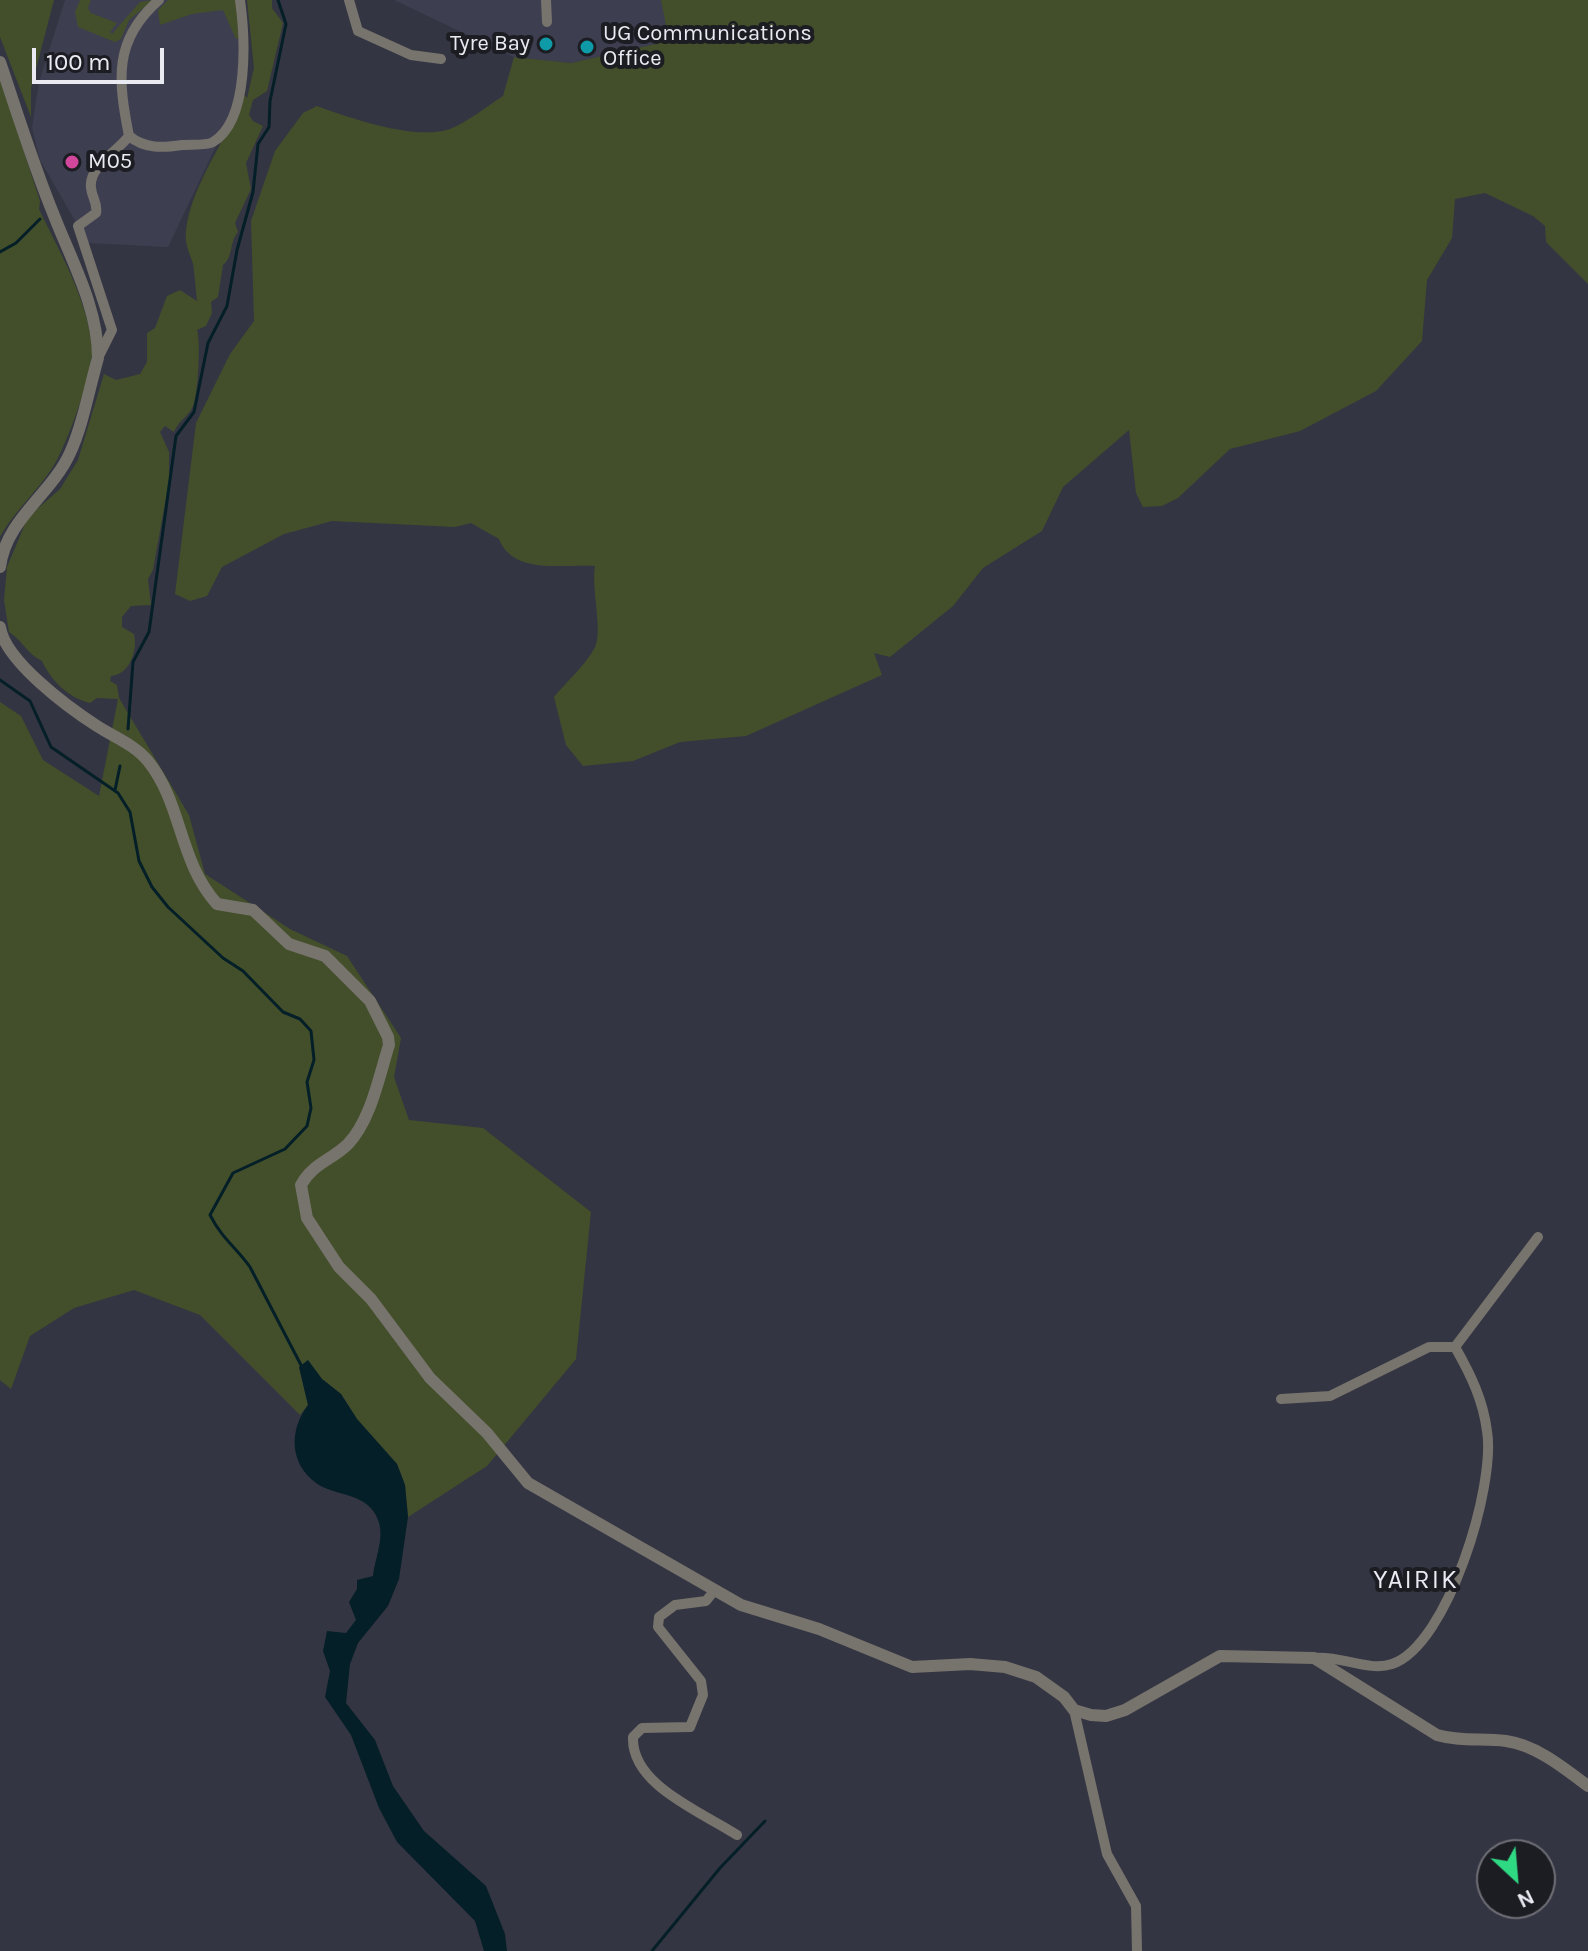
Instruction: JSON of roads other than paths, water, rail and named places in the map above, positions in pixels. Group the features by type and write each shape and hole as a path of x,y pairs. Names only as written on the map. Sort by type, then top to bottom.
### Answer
{"street":[{"path":"159,0 136,20 126,45 121,71 129,136 139,144 164,148 210,144 226,129 244,72 240,0"},
{"path":"349,0 358,31 411,55 441,59"},
{"path":"546,0 547,22"},
{"path":"0,62 92,315 98,358"},
{"path":"0,567 10,533 51,483 70,453 98,358 112,330 78,226 96,213 98,205 90,187 94,174 129,136"},
{"path":"0,627 1,637 15,656 63,701 148,760 178,820 179,836 193,873 217,904 253,910 289,944 325,956 370,1001 389,1045 370,1103 350,1142 318,1162 301,1185 307,1218 319,1240 371,1299 414,1359 487,1433 528,1483 741,1605 819,1629 912,1667 970,1664 1015,1671 1051,1686 1074,1710 1107,1854 1136,1906 1137,1951"},
{"path":"1455,1347 1538,1237"},
{"path":"1281,1399 1330,1396 1429,1347 1455,1347"},
{"path":"1074,1710 1106,1716 1125,1710 1220,1656 1332,1656 1378,1667 1395,1663 1429,1633 1444,1609 1466,1558 1489,1453 1477,1386 1455,1347"},
{"path":"714,1591 706,1601 675,1605 659,1617 658,1627 701,1681 703,1695 690,1727 642,1728 633,1737 633,1752 640,1769 665,1788 678,1803 707,1815 737,1835"},
{"path":"1314,1658 1437,1735 1455,1741 1504,1741 1522,1745 1560,1765 1588,1786"}],"waterway":[{"path":"128,729 133,662 149,632 176,436 194,412 208,343 227,306 237,250 253,192 258,144 269,127 270,101 286,24 278,0"},
{"path":"0,252 16,243 40,219"},
{"path":"0,680 30,701 51,747 118,793 130,812 139,861 152,887 168,907 223,958 243,971 283,1012 300,1019 311,1031 314,1060 307,1082 311,1108 307,1126 285,1149 233,1173 210,1215 250,1267 302,1367"},
{"path":"115,790 120,766"},
{"path":"652,1951 720,1868 765,1821"}],"place":[{"name":"Tyre Bay","path":"546,44"},
{"name":"UG Communications Office","path":"587,47"},
{"name":"M05","path":"72,162"}],"district":[{"name":"YAIRIK","path":"1416,1581"}]}
